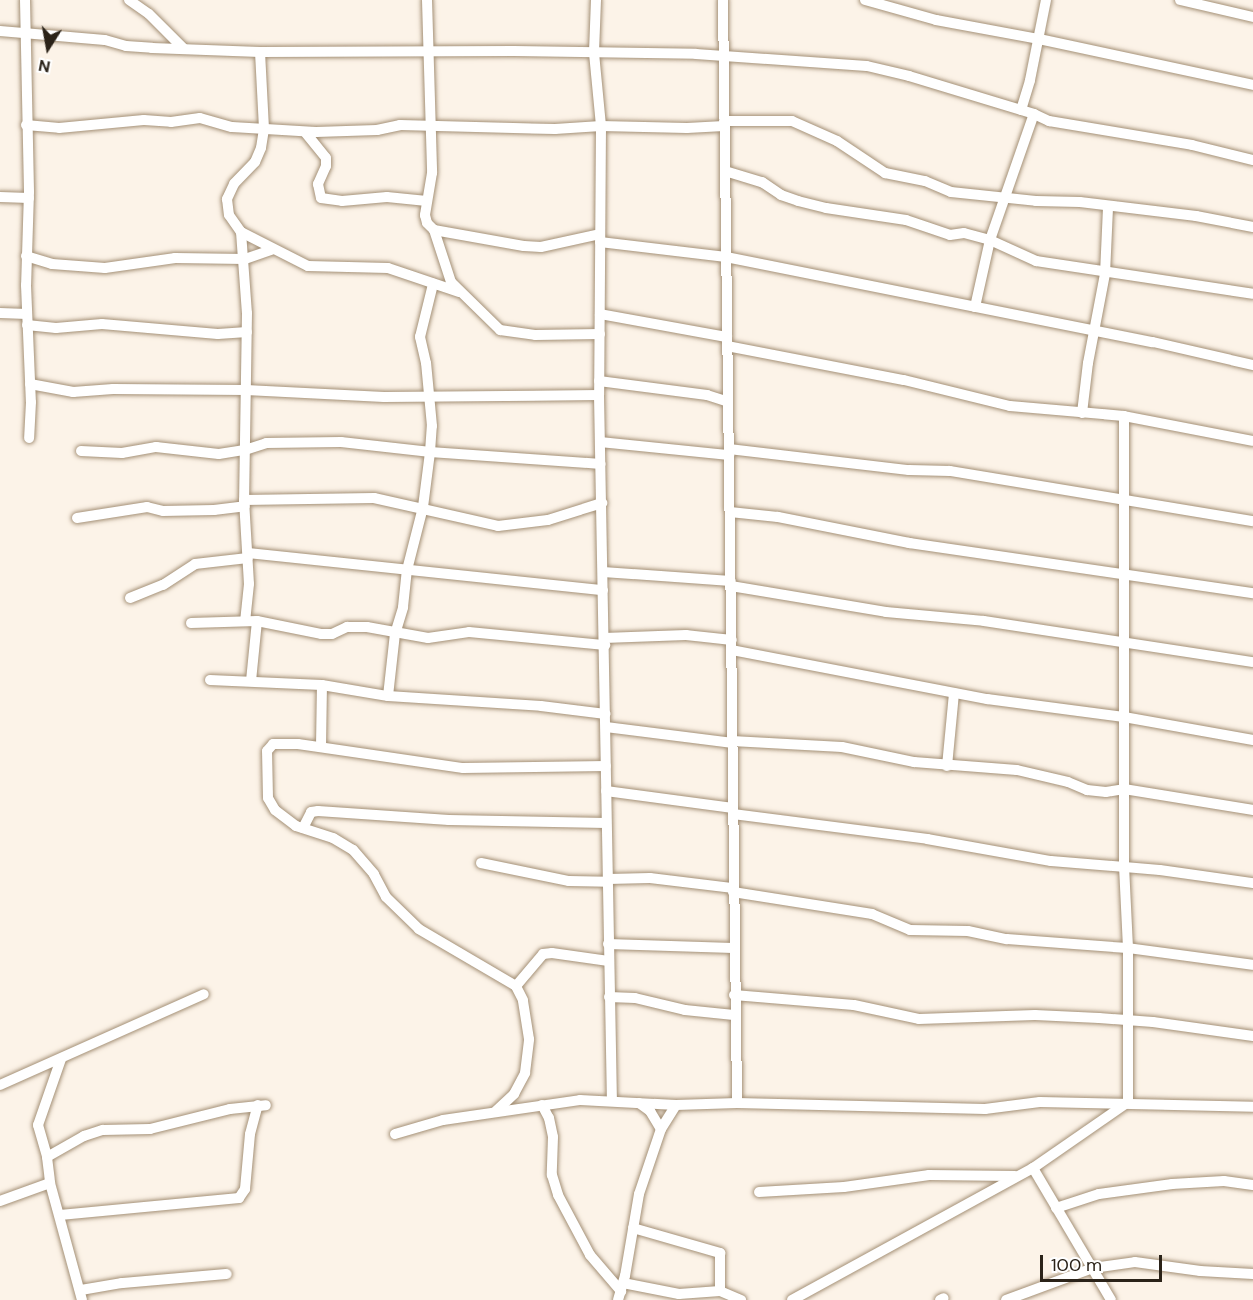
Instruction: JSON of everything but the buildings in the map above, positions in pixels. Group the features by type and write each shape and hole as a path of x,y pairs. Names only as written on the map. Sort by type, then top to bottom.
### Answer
{"street":[{"path":"25,0 29,198 26,256 30,438"},
{"path":"129,0 149,14 184,49"},
{"path":"427,0 432,173 425,215 427,223 434,230 451,282 459,292 473,302 486,319 500,330 535,335 600,334"},
{"path":"596,0 594,52 601,126 599,395 612,1101"},
{"path":"723,0 732,645 733,948 737,1104"},
{"path":"866,0 936,20 1039,39 1253,85"},
{"path":"1021,110 1039,39 1046,0"},
{"path":"1180,0 1253,17"},
{"path":"0,31 105,40 126,46 184,49 260,52 696,54 867,66 909,76 1070,126 1158,138 1253,160"},
{"path":"260,52 264,129 255,162 234,184 227,199 229,215 241,232 271,250 282,252 308,266 387,268 409,273 459,292"},
{"path":"975,307 990,240 1034,114"},
{"path":"26,124 59,128 144,120 171,122 200,117 232,127 305,132 432,126 555,129 601,126 687,128 792,121 837,141 885,173 925,182 951,192 1006,196 1036,201 1080,202 1108,208 1196,216 1253,227"},
{"path":"305,132 326,158 326,166 318,184 321,198 342,201 387,197 428,201"},
{"path":"725,171 753,178 781,195 826,208 906,220 944,233 964,232 990,240 1036,261 1105,274 1253,294"},
{"path":"0,197 29,198"},
{"path":"1082,413 1088,363 1105,274 1108,208"},
{"path":"434,230 524,246 541,247 600,238 726,257 1153,342 1253,365"},
{"path":"241,232 245,259 247,332 245,503 249,584 245,621"},
{"path":"26,256 52,264 105,268 175,258 245,259 271,250"},
{"path":"388,696 395,634 406,593 407,570 423,507 430,452 432,426 426,363 420,338 433,284"},
{"path":"0,313 56,328 102,324 218,333 247,332"},
{"path":"600,314 904,380 1010,406 1124,416 1253,441"},
{"path":"600,381 707,395 728,402"},
{"path":"30,384 73,392 124,389 187,392 246,390 428,397 599,395"},
{"path":"1124,416 1124,866 1128,948 1128,1103"},
{"path":"81,451 123,453 156,447 196,453 245,450 266,443 341,442 430,452 601,464"},
{"path":"600,442 909,470 950,471 1253,521"},
{"path":"77,518 147,507 163,511 214,510 245,503 321,497 374,498 423,507 498,526 548,520 602,502"},
{"path":"730,512 778,517 909,543 1253,593"},
{"path":"130,598 164,585 195,564 248,556 603,590"},
{"path":"603,572 731,584 876,610 984,621 1253,662"},
{"path":"251,681 257,621"},
{"path":"191,623 257,621 321,634 333,634 346,627 367,627 395,634 428,638 469,632 604,642 686,635 954,693 1124,717 1253,740"},
{"path":"210,680 322,684 388,696 529,705 606,714"},
{"path":"321,747 322,684"},
{"path":"947,766 954,693"},
{"path":"606,727 733,742 842,747 947,766 1017,770 1068,782 1087,790 1106,792 1124,789 1253,810"},
{"path":"496,1111 514,1094 525,1073 529,1039 523,1000 516,986 419,929 386,897 374,874 353,850 333,838 286,820 275,810 268,798 267,752 273,744 282,743 463,768 606,766"},
{"path":"606,791 927,839 1051,861 1124,866 1253,883"},
{"path":"303,828 311,812 318,811 449,820 606,824"},
{"path":"481,862 569,881 650,878 733,890 872,914 910,930 968,931 1007,939 1128,948 1253,965"},
{"path":"608,944 733,948"},
{"path":"516,986 543,954 552,953 608,961"},
{"path":"0,1085 204,994"},
{"path":"734,995 776,1000 809,999 854,1005 919,1019 1035,1015 1127,1020 1253,1036"},
{"path":"609,997 635,998 685,1010 734,1015"},
{"path":"61,1059 38,1125 47,1157 50,1183 82,1295 122,1283 227,1274"},
{"path":"395,1134 443,1120 579,1100 676,1105 996,1109 1010,1104 1040,1102 1253,1107"},
{"path":"639,1103 650,1112 661,1129"},
{"path":"792,1300 1033,1168 1128,1103"},
{"path":"47,1157 84,1136 103,1130 134,1131 169,1126 230,1109 262,1105 250,1134 244,1189 239,1198 60,1215"},
{"path":"542,1105 549,1118 553,1137 552,1175 558,1195 590,1255 620,1291 679,1294 720,1291 741,1300"},
{"path":"620,1291 639,1194 661,1129 676,1105"},
{"path":"1033,1168 1111,1300"},
{"path":"759,1192 844,1187 929,1175 1018,1176"},
{"path":"1056,1208 1100,1194 1172,1184 1224,1181 1253,1185"},
{"path":"0,1201 50,1183"},
{"path":"633,1228 720,1252 720,1291"},
{"path":"1006,1300 1093,1268 1135,1262 1200,1271 1253,1274"}]}
